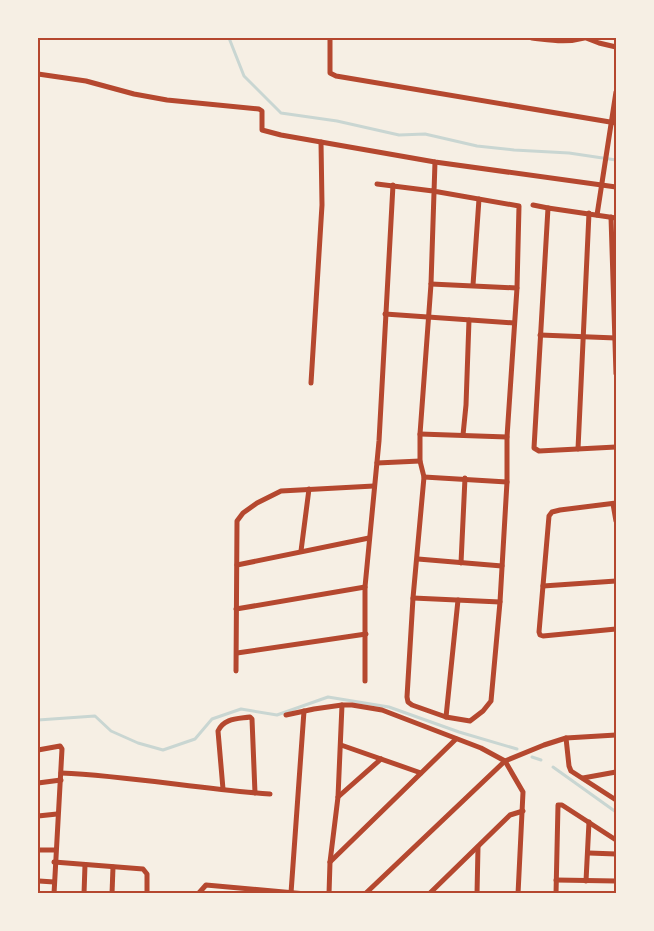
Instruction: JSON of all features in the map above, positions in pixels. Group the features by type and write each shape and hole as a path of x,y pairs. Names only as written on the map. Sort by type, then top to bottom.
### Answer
{"street":[{"path":"330,38 330,73 338,76 614,123"},
{"path":"532,38 558,42 585,38 616,47"},
{"path":"38,74 86,81 134,94 167,100 259,109 262,111 262,130 281,135 435,162 616,187"},
{"path":"597,214 614,123 616,92"},
{"path":"311,383 322,205 322,142"},
{"path":"377,184 433,191 519,206 517,288 507,438 507,482 500,602 491,701 483,712 470,721 446,717 412,705 408,702 407,697 413,598 424,476 420,462 420,434 431,284 433,191 435,162"},
{"path":"364,681 365,587 377,464 393,185"},
{"path":"473,285 479,199"},
{"path":"533,205 614,217 616,374"},
{"path":"548,208 534,448 540,451 616,447"},
{"path":"578,449 588,213"},
{"path":"431,284 517,288"},
{"path":"385,314 514,323"},
{"path":"463,435 469,320"},
{"path":"540,335 616,338"},
{"path":"420,434 507,438"},
{"path":"377,464 420,462"},
{"path":"424,476 507,482"},
{"path":"461,563 465,478"},
{"path":"236,671 237,521 239,516 281,491 374,486"},
{"path":"301,552 309,489"},
{"path":"616,521 615,504 552,512 549,516 538,632 543,636 616,629"},
{"path":"237,565 369,538"},
{"path":"418,559 502,566"},
{"path":"542,586 616,581"},
{"path":"236,609 365,587"},
{"path":"413,598 500,602"},
{"path":"446,717 458,600"},
{"path":"237,653 366,634"},
{"path":"329,894 330,862 338,797 342,705"},
{"path":"286,715 342,705 382,710 480,748 505,761 523,792 518,894"},
{"path":"291,893 304,711"},
{"path":"223,789 218,731 220,725 226,721 250,717 252,719 255,793"},
{"path":"365,894 505,761 566,738 616,735"},
{"path":"566,738 568,766 571,771 616,800"},
{"path":"330,862 456,740"},
{"path":"341,745 421,774"},
{"path":"38,750 62,747 54,862 54,894"},
{"path":"338,797 382,759"},
{"path":"582,778 616,772"},
{"path":"61,773 101,775 184,786 270,794"},
{"path":"38,783 61,780"},
{"path":"556,894 558,805 562,804 616,840"},
{"path":"429,894 510,815 523,811"},
{"path":"38,816 57,814"},
{"path":"586,881 589,853 589,822"},
{"path":"477,894 478,846"},
{"path":"39,850 55,850"},
{"path":"589,853 616,854"},
{"path":"54,862 143,869 147,874 147,894"},
{"path":"84,894 85,865"},
{"path":"112,894 113,867"},
{"path":"556,880 616,881"},
{"path":"39,881 54,882"},
{"path":"198,894 206,884 306,894"}],"waterway":[{"path":"229,38 244,76 281,113 337,121 399,135 425,134 477,146 569,153 616,160"},
{"path":"38,720 95,716 111,731 138,743 163,750 195,739 212,719 241,709 277,715 328,697 389,707 459,732 517,749"},
{"path":"532,757 541,760"},
{"path":"553,767 616,812"}]}
